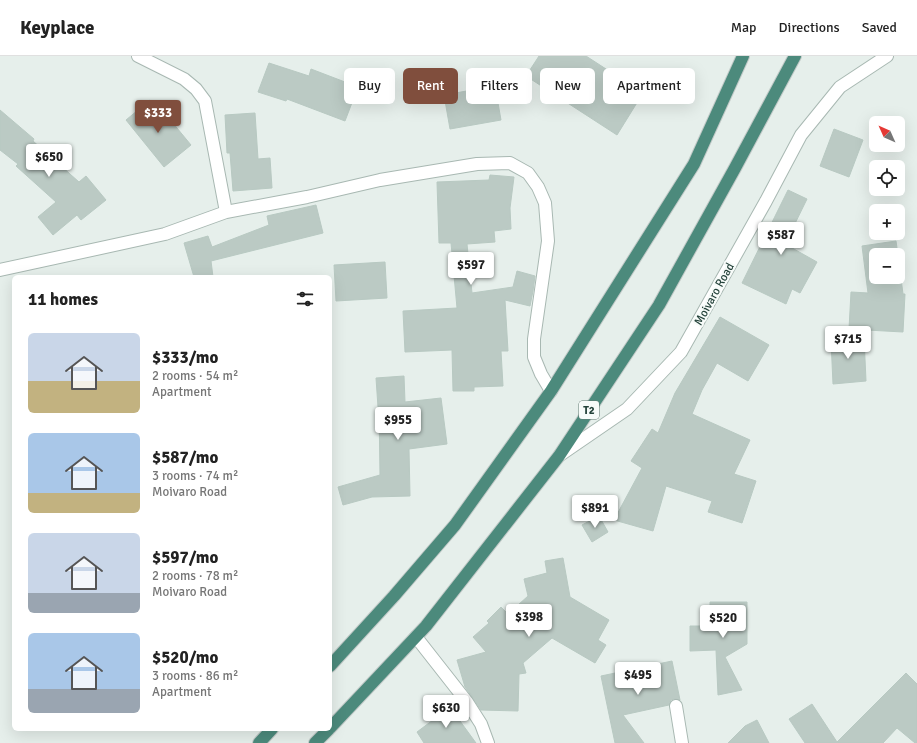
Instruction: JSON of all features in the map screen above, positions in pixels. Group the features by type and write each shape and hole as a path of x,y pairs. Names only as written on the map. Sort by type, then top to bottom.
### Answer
{"highway":[{"path":"332,664 455,525 551,391 694,164 743,56"},
{"name":"T2","path":"332,725 426,626 559,456 659,306 736,168 795,56"},
{"path":"259,743 270,731"},
{"name":"T2","path":"315,743 326,731"}],"street":[{"path":"138,56 184,79 196,90 204,101 226,212"},
{"name":"Moivaro Road","path":"559,456 627,409 681,352 766,201 801,135 840,87 887,56"},
{"path":"0,270 165,234 226,212 307,197 380,180 477,164 510,163 528,173 538,187 545,203 548,241 534,339 534,357 541,374 551,391"},
{"path":"416,637 467,702 481,724 488,743"},
{"path":"676,706 682,743"}],"building":[{"path":"539,56 586,56 604,68 603,68 603,104 636,104 617,135 569,104 595,104 595,68 540,68 540,85 532,80 531,68"},
{"path":"269,63 309,76 311,69 344,82 344,104 352,104 345,121 287,99 286,101 258,92"},
{"path":"466,91 466,104 498,104 501,120 450,129 446,104 458,104 458,93"},
{"path":"150,100 169,124 172,122 191,145 164,167 126,120"},
{"path":"0,110 34,139 33,141 79,182 86,176 106,200 81,220 77,215 53,235 38,217 56,202 16,166 18,164 0,150"},
{"path":"255,113 258,159 270,158 272,188 233,191 230,153 227,153 225,115"},
{"path":"834,129 863,140 849,177 820,166"},
{"path":"490,175 514,177 510,208 511,229 494,231 495,242 467,244 472,293 513,287 517,271 535,276 533,291 530,306 505,300 508,351 501,351 503,386 474,387 474,391 453,391 452,350 405,352 403,311 457,308 451,243 439,243 437,182 489,180"},
{"path":"788,190 807,199 785,244 817,262 800,293 792,289 786,304 742,283"},
{"path":"316,205 323,233 211,261 213,275 193,275 184,243 208,236 212,247 269,225 267,216"},
{"path":"896,241 897,248 869,248 869,284 902,284 903,294 905,294 903,332 849,329 851,292 868,293 862,246"},
{"path":"385,262 387,298 336,301 334,265"},
{"path":"720,317 769,345 748,381 717,363 702,390 692,414 750,440 734,474 756,481 742,523 708,512 712,501 666,486 653,531 614,520 642,468 631,461 652,429 658,433 675,393"},
{"path":"864,337 866,381 833,384 831,340"},
{"path":"404,376 405,402 441,398 447,444 409,449 410,496 372,497 343,505 338,487 380,475 379,407 376,378"},
{"path":"599,516 608,532 592,542 582,525"},
{"path":"563,558 570,597 609,620 598,640 606,645 595,663 552,638 523,663 526,673 519,674 518,711 481,710 465,687 457,660 486,652 473,637 489,623 487,621 501,607 508,614 528,596 524,579 547,573 545,561"},
{"path":"710,602 747,602 747,644 725,657 742,690 718,695 716,650 690,651 690,626 710,626"},
{"path":"672,661 680,700 674,699 671,700 669,705 623,715 644,743 615,743 601,676"},
{"path":"906,673 917,684 917,743 897,728 883,743 805,743 789,719 812,704 837,742"},
{"path":"457,702 463,710 452,710 476,743 424,743 417,732"},
{"path":"757,720 769,743 728,743 745,726"}]}
